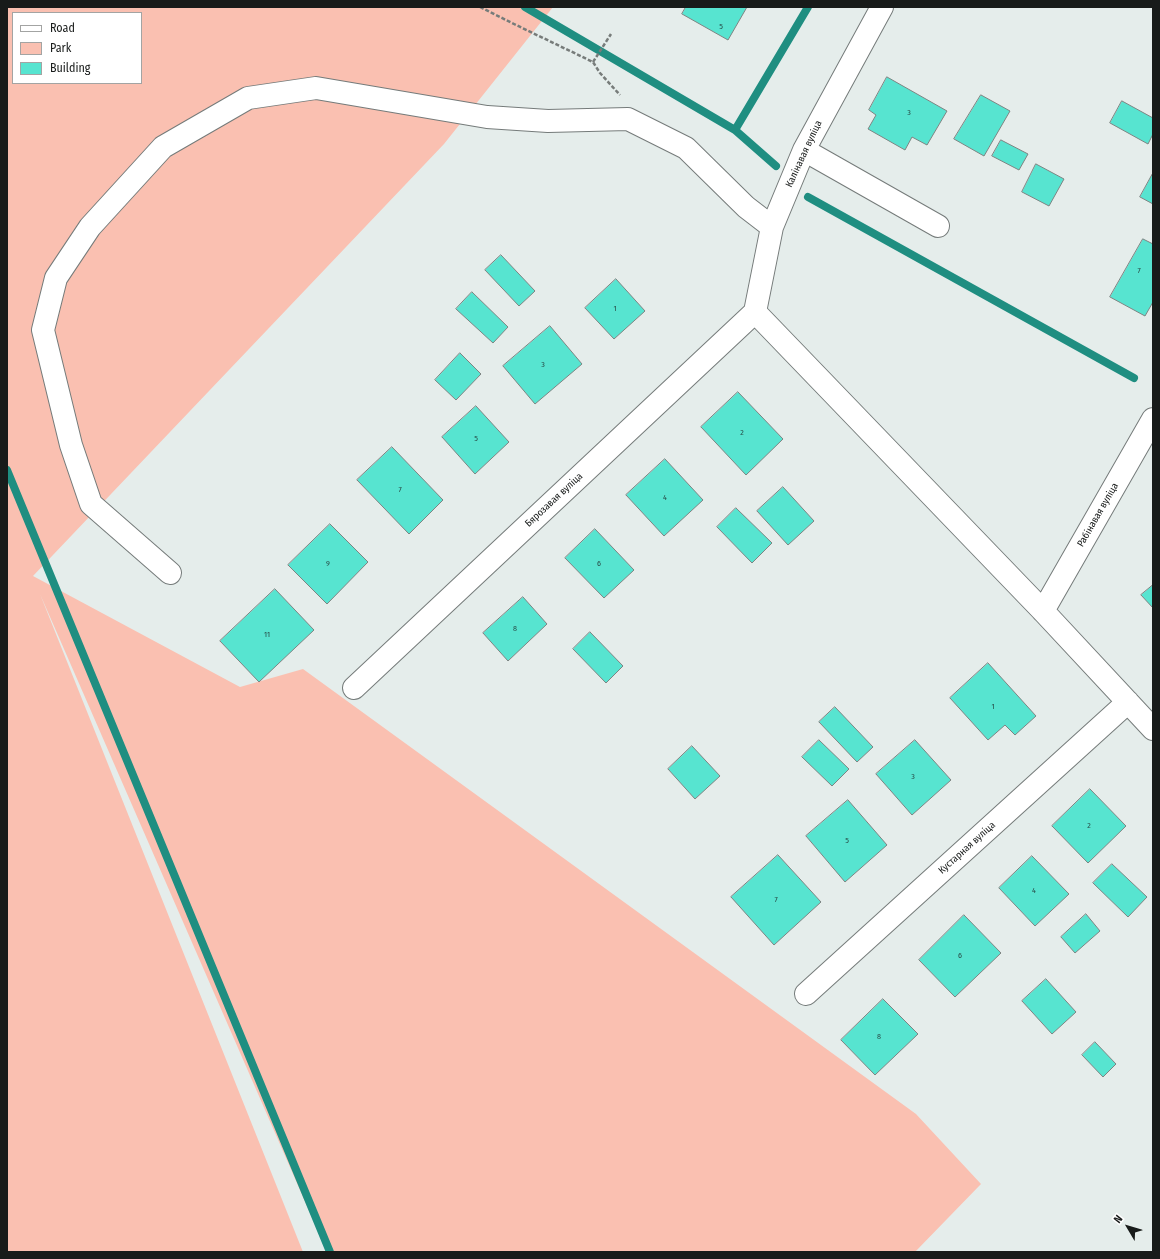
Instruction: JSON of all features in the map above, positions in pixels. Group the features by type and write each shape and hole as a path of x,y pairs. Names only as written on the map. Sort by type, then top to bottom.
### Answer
{"street":[{"name":"Калінавая вуліца","path":"755,312 772,227 804,150 882,7"},
{"path":"170,573 91,504 71,445 42,330 56,278 90,227 163,147 248,98 316,88 487,117 548,121 628,119 686,148 746,206 772,227"},
{"path":"804,150 938,226"},
{"path":"755,312 1043,611 1153,729"},
{"name":"Бярозавая вуліца","path":"354,688 755,312"},
{"name":"Рабінавая вуліца","path":"1043,611 1153,419"},
{"name":"Кустарная вуліца","path":"806,994 1128,702"}],"path":[{"path":"480,7 593,62 600,73 620,94 628,119"},
{"path":"593,62 611,34"}],"green space":[{"path":"7,7 553,7 444,144 33,576 240,687 303,669 916,1114 981,1184 915,1252 327,1252 40,594 303,1252 7,1252"}],"building":[{"path":"686,7 747,7 728,40 682,14"},
{"path":"887,77 947,111 927,145 912,137 905,150 868,129 876,115 869,110"},
{"path":"981,95 1010,111 984,156 954,139"},
{"path":"1122,101 1153,118 1153,134 1148,144 1110,123"},
{"path":"1001,140 1028,154 1019,170 992,156"},
{"path":"1036,164 1064,179 1049,206 1022,192"},
{"path":"1153,173 1153,204 1140,197"},
{"path":"1143,239 1153,244 1153,302 1145,316 1110,297"},
{"path":"501,255 535,291 519,306 485,270"},
{"path":"616,279 645,311 614,339 585,308"},
{"path":"472,292 508,327 493,343 456,309"},
{"path":"550,326 582,364 535,404 503,366"},
{"path":"460,353 481,374 456,400 435,380"},
{"path":"738,392 783,439 746,475 701,427"},
{"path":"476,406 509,442 475,474 442,437"},
{"path":"392,447 443,500 409,534 357,480"},
{"path":"665,459 703,500 664,536 626,495"},
{"path":"783,487 814,521 788,545 757,511"},
{"path":"736,508 772,543 752,563 717,527"},
{"path":"330,524 368,562 327,604 288,565"},
{"path":"595,529 634,570 604,598 565,558"},
{"path":"1153,585 1153,608 1141,595"},
{"path":"275,589 314,630 259,682 220,641"},
{"path":"523,597 547,624 508,661 483,633"},
{"path":"590,632 623,666 606,683 573,649"},
{"path":"988,663 1036,716 1015,735 1005,725 988,740 950,698"},
{"path":"835,707 873,747 857,762 819,722"},
{"path":"819,740 849,769 832,786 802,757"},
{"path":"915,740 951,780 912,815 876,774"},
{"path":"692,746 720,776 695,799 668,769"},
{"path":"1090,789 1126,826 1088,863 1052,826"},
{"path":"848,800 887,845 845,882 806,836"},
{"path":"778,855 821,902 774,945 731,897"},
{"path":"1032,856 1069,894 1035,926 999,888"},
{"path":"1112,864 1147,897 1128,917 1093,883"},
{"path":"1086,914 1100,931 1075,953 1061,937"},
{"path":"964,915 1001,953 955,997 919,960"},
{"path":"1046,979 1076,1012 1052,1034 1022,1001"},
{"path":"883,999 918,1034 875,1075 841,1040"},
{"path":"1095,1042 1116,1064 1103,1077 1082,1055"}],"waterway":[{"path":"525,7 735,130 776,166"},
{"path":"735,130 808,7"},
{"path":"808,197 1134,378"},
{"path":"7,470 330,1252"}]}
